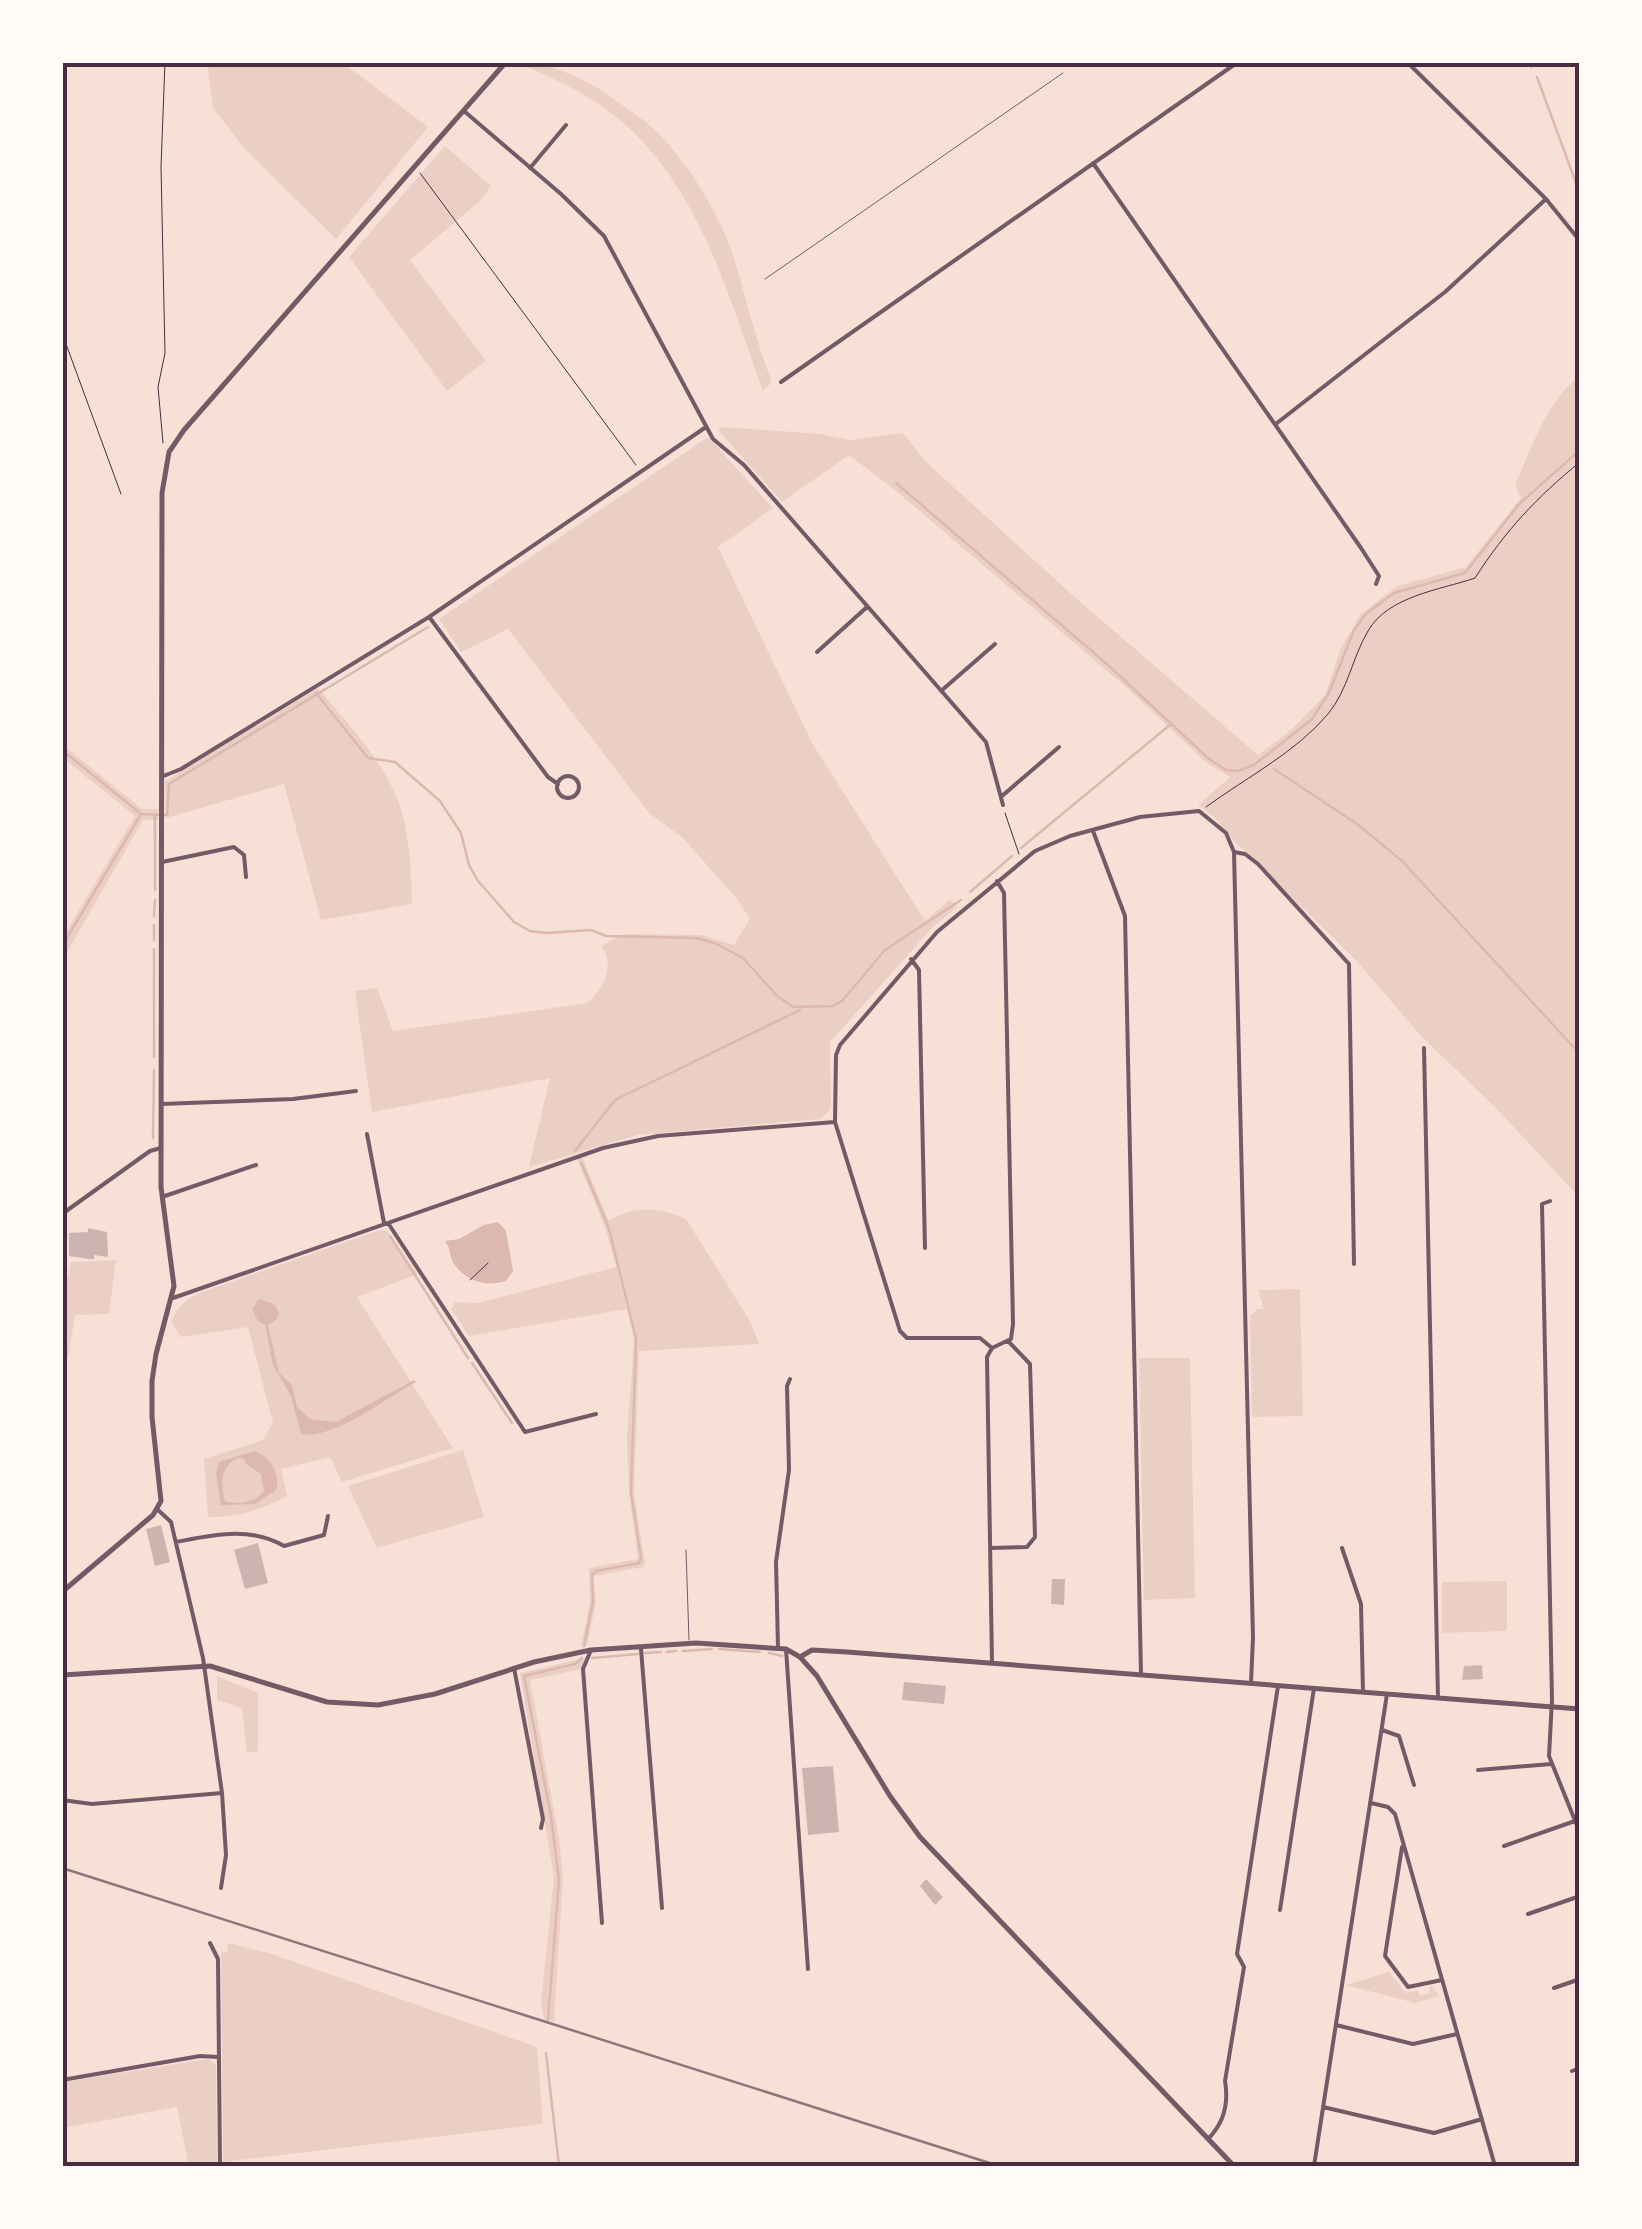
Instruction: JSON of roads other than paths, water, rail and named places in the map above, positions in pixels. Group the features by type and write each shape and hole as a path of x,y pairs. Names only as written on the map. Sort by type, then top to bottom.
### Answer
{"street":[{"path":"62,1592 158,1510 162,1493 153,1428 152,1381 158,1342 173,1298 161,1148 162,493 168,452 506,62"},
{"path":"781,382 1238,62"},
{"path":"1407,62 1546,199 1580,241"},
{"path":"464,111 582,212 610,244 713,439 744,465 986,742 1003,805"},
{"path":"530,168 566,125"},
{"path":"1093,163 1379,576 1376,584"},
{"path":"1275,424 1445,292 1546,199"},
{"path":"161,777 181,769 429,617 706,427"},
{"path":"817,652 867,607"},
{"path":"429,617 548,776 558,784 560,794 573,796 578,790 573,777 565,776 558,784"},
{"path":"941,691 995,644"},
{"path":"1001,798 1059,747"},
{"path":"992,1348 980,1338 903,1335 835,1122 836,1055 840,1045 936,932 1022,859 1057,840 1093,830 1158,814 1200,811 1226,832 1234,852 1251,1683"},
{"path":"1093,830 1126,916 1141,1675"},
{"path":"162,862 234,846 244,855 246,876"},
{"path":"1234,852 1245,854 1258,864 1349,964 1354,1264"},
{"path":"992,1663 987,1358 992,1348 1008,1342 1013,1324 1004,893 997,881"},
{"path":"912,959 919,970 925,1248"},
{"path":"1424,1048 1438,1698"},
{"path":"161,1104 292,1099 356,1092"},
{"path":"173,1298 637,1139 835,1122"},
{"path":"367,1134 386,1224 525,1432 596,1414"},
{"path":"62,1214 150,1151 161,1148"},
{"path":"162,1197 256,1165"},
{"path":"1550,1201 1542,1204 1552,1764 1580,1832"},
{"path":"990,1548 1027,1547 1035,1537 1030,1364 1008,1342"},
{"path":"790,1379 789,1470 776,1562 808,1969"},
{"path":"158,1510 171,1522 204,1665 222,1793 226,1856 221,1888"},
{"path":"176,1542 220,1533 265,1535 284,1546 324,1535 328,1516"},
{"path":"1342,1548 1361,1604 1363,1692"},
{"path":"62,1675 204,1665 312,1698 366,1705 435,1694 514,1668 591,1650 689,1643 782,1648 800,1657 816,1676 884,1788 920,1837 1234,2166"},
{"path":"640,1645 662,1908"},
{"path":"591,1650 584,1669 602,1923"},
{"path":"800,1657 816,1650 1580,1709"},
{"path":"514,1668 543,1820 540,1828"},
{"path":"1208,2139 1222,2123 1227,2094 1225,2081 1244,1968 1237,1954 1278,1685"},
{"path":"1280,1910 1314,1688"},
{"path":"1314,2166 1387,1694"},
{"path":"1382,1730 1399,1736 1414,1785"},
{"path":"1478,1770 1552,1764"},
{"path":"62,1800 92,1804 222,1793"},
{"path":"1371,1803 1393,1811 1495,2166"},
{"path":"1504,1846 1575,1821"},
{"path":"1403,1842 1386,1960 1408,1988 1443,1980"},
{"path":"1528,1914 1580,1896"},
{"path":"210,1943 218,1959 220,2166"},
{"path":"1554,1988 1580,1979"},
{"path":"1336,2025 1412,2044 1457,2034"},
{"path":"62,2080 200,2056 218,2057"},
{"path":"1572,2071 1580,2068"},
{"path":"1323,2106 1434,2132 1482,2119"}],"lane":[{"path":"766,279 1063,73"},
{"path":"686,1550 689,1643"}],"waterway":[{"path":"1529,62 1531,67"},
{"path":"1537,77 1580,194"},
{"path":"896,483 1108,665 1209,759 1226,770 1238,771 1254,765 1312,719 1329,693 1354,630 1366,614 1394,593 1465,573 1519,504 1580,450"},
{"path":"62,750 141,814 167,815 169,784 428,627"},
{"path":"316,693 368,758 395,762 440,801 461,833 469,865 478,881 514,922 530,931 591,930 606,936 696,938 743,958 777,996 793,1007 833,1006 842,1001 885,950 961,900"},
{"path":"1021,848 1171,724"},
{"path":"1274,769 1357,824 1402,861 1580,1054"},
{"path":"62,946 140,816"},
{"path":"155,816 155,890"},
{"path":"970,892 1012,856"},
{"path":"154,916 155,900"},
{"path":"154,925 154,940"},
{"path":"154,949 154,1057"},
{"path":"575,1151 615,1100 800,1010"},
{"path":"153,1138 154,1070"},
{"path":"581,1162 609,1229 636,1338 631,1492 641,1558 639,1563 592,1575 593,1602 584,1646"},
{"path":"390,1236 468,1358"},
{"path":"472,1363 512,1423"},
{"path":"683,1651 712,1649"},
{"path":"719,1649 760,1652"},
{"path":"667,1652 676,1651"},
{"path":"644,1653 661,1652"},
{"path":"769,1653 782,1656"},
{"path":"592,1658 638,1654"},
{"path":"548,2020 559,1880 524,1676 575,1664 582,1658"},
{"path":"546,2053 559,2166"}],"railway":[{"path":"62,1868 999,2166"}]}
